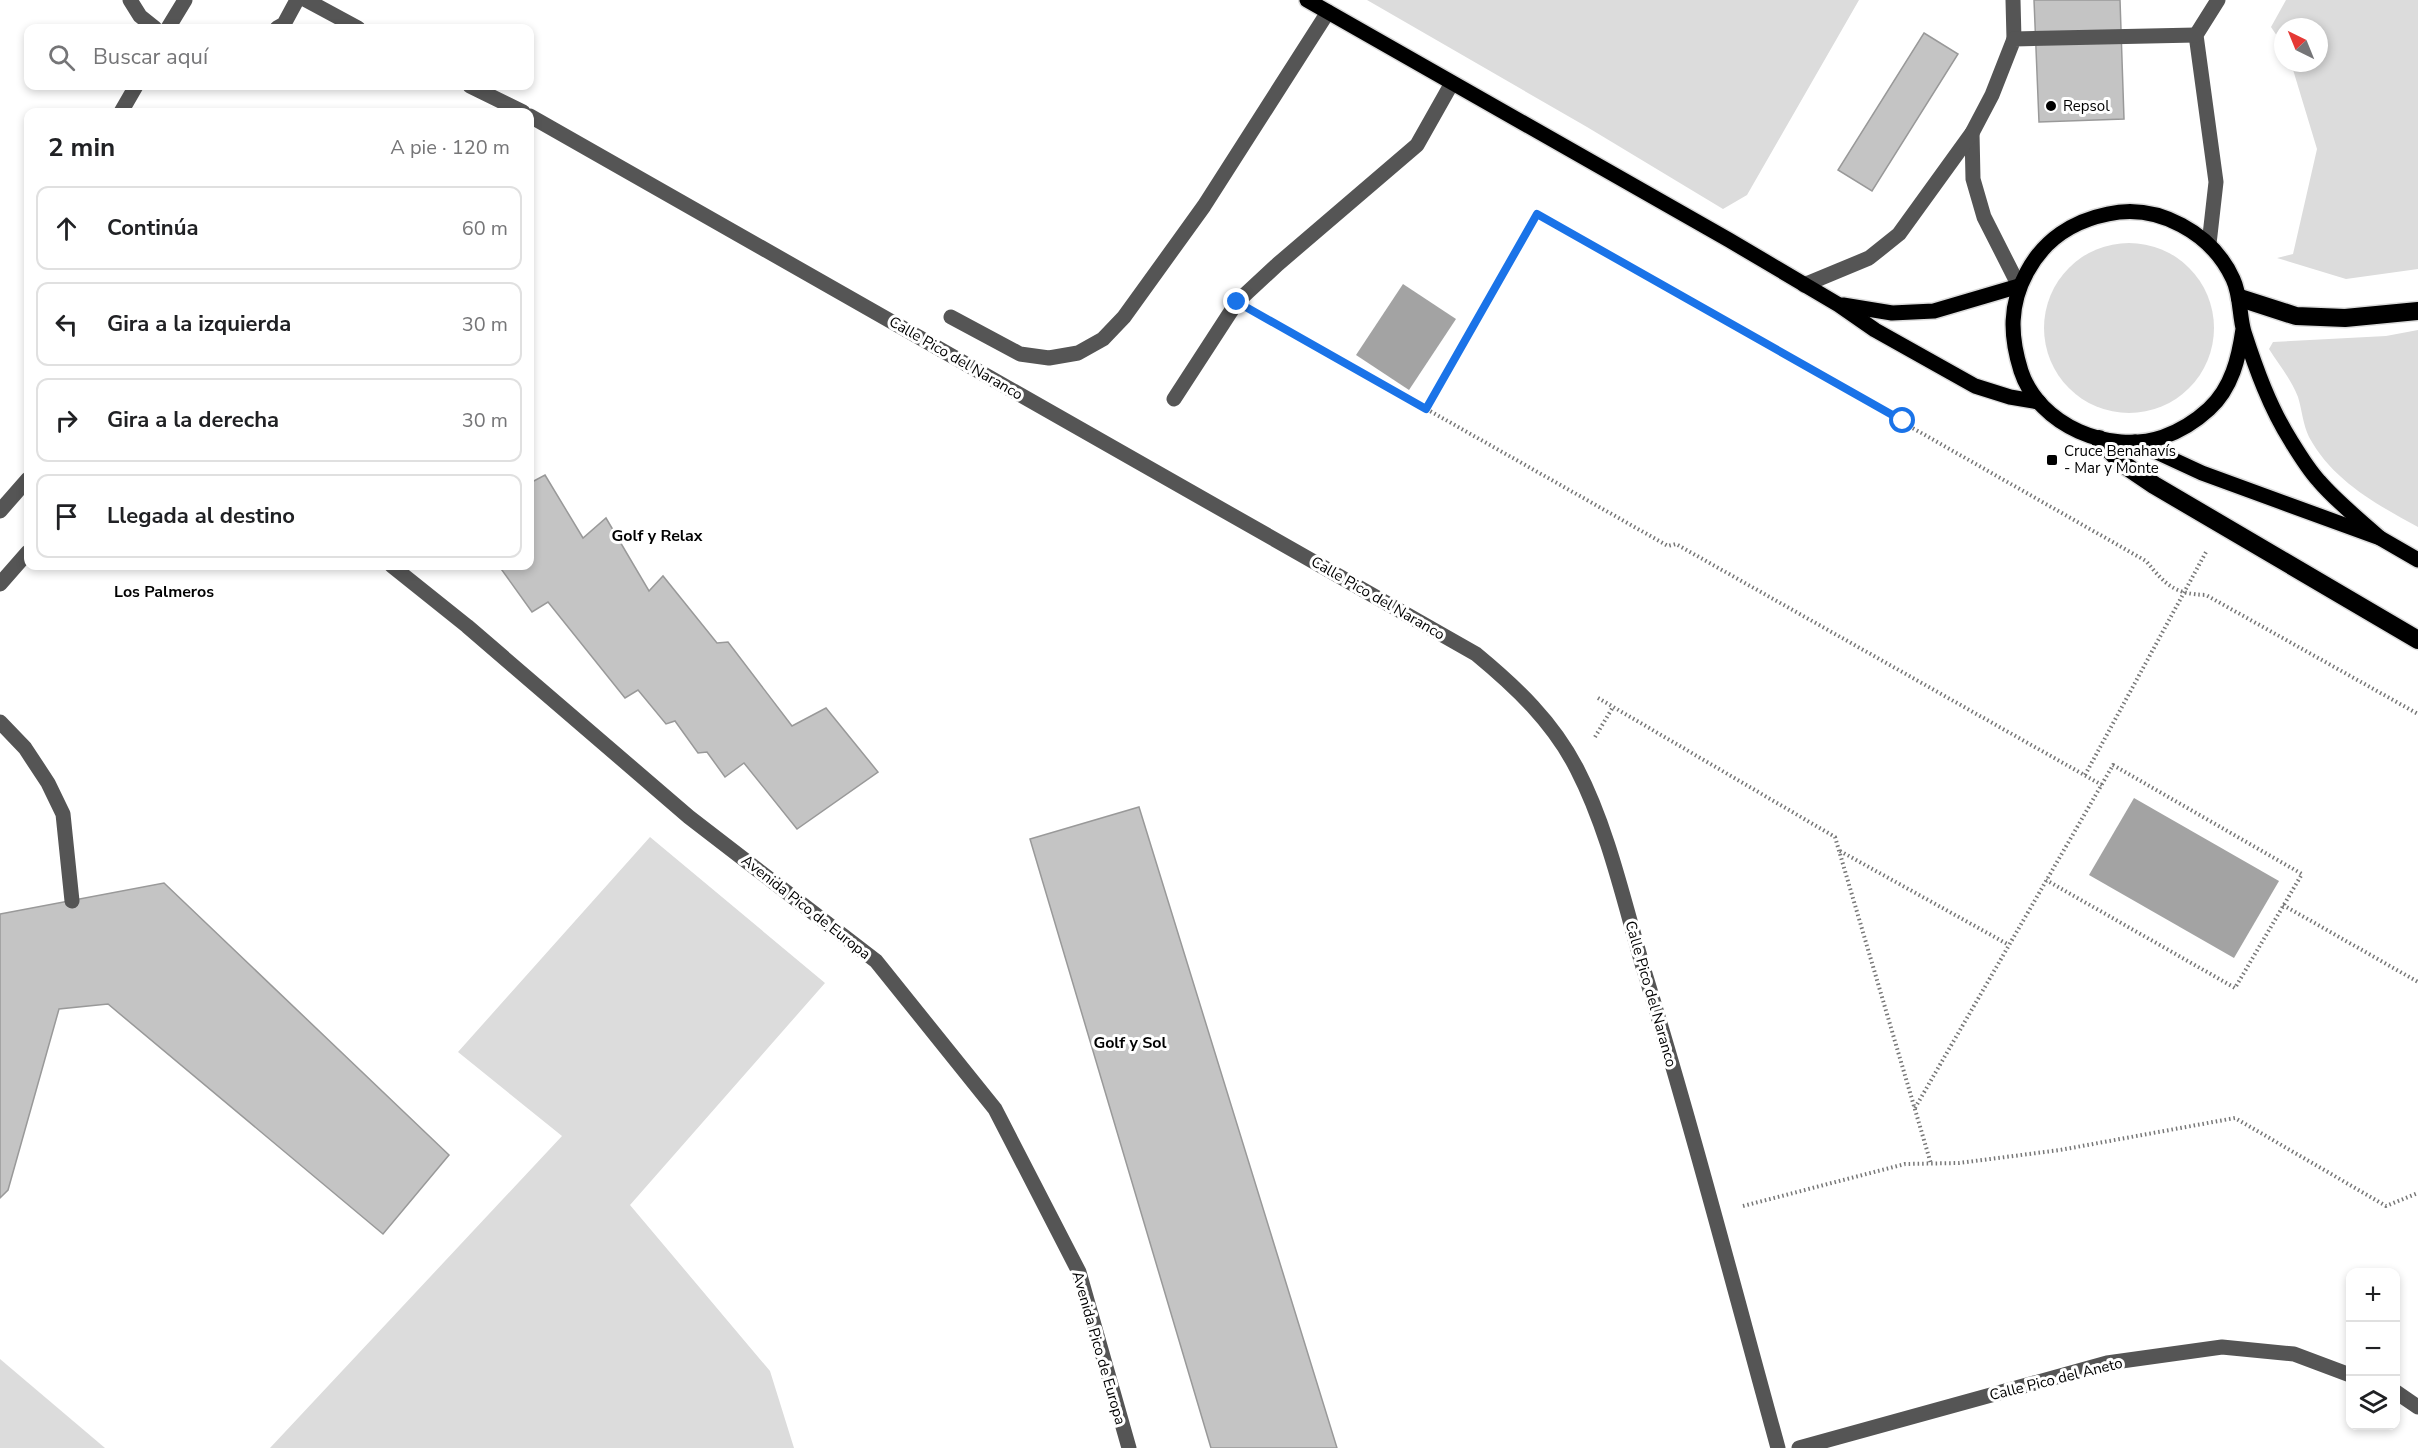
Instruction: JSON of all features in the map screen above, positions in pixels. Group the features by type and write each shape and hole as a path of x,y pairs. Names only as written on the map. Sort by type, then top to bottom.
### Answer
{"highway":[{"path":"2240,298 2296,316 2345,318 2418,311"},
{"path":"2099,439 2123,464 2154,485 2418,640"}],"main road":[{"path":"1307,0 1839,305 1875,330 1976,386 2010,397 2039,402"},
{"path":"2120,211 2153,213 2183,225 2210,244 2223,261 2240,298 2243,329 2239,357 2228,383 2211,407 2189,425 2163,437 2135,442 2099,439 2076,431 2056,418 2039,402 2023,376 2013,347 2012,316 2019,286 2035,257 2059,234 2087,218 2120,211"},
{"path":"1839,305 1892,313 1934,311 2019,286"},
{"path":"2243,329 2268,396 2290,439 2318,481 2380,538"},
{"path":"2135,442 2202,473 2380,538 2418,560"}],"street":[{"path":"130,0 140,16 150,24"},
{"path":"170,24 185,0"},
{"path":"284,24 297,0"},
{"path":"306,0 351,24"},
{"path":"1804,285 1869,258 1899,234 1972,133 1992,95 2014,39 2013,0"},
{"path":"2210,244 2216,182 2196,34 2218,0"},
{"path":"951,317 1020,354 1049,358 1078,353 1103,339 1124,317 1204,206 1328,12"},
{"path":"2014,39 2196,34"},
{"path":"1174,399 1237,302 1417,145 1452,83"},
{"path":"123,108 134,90"},
{"path":"478,90 515,108"},
{"name":"Calle Pico del Naranco","path":"534,118 1476,654 1505,678 1548,722 1576,767 1594,805 1657,1011 1778,1448"},
{"path":"1972,133 1973,179 1984,217 2019,286"},
{"path":"0,511 24,484"},
{"path":"0,585 24,557"},
{"name":"Avenida Pico de Europa","path":"397,570 467,626 689,817 876,961 995,1109 1079,1272 1129,1448"},
{"path":"0,722 25,748 48,783 63,814 72,901"},
{"name":"Calle Pico del Aneto","path":"1799,1448 2107,1363 2199,1350 2222,1347 2294,1354 2346,1374"},
{"path":"2400,1395 2418,1407"}],"path":[{"path":"1426,409 1537,214 2146,561 2164,582 2185,594 2206,595 2418,714"},
{"path":"1237,302 1668,546 1676,544 2102,785"},
{"path":"2085,775 2193,580"},
{"path":"1598,698 1835,837 1931,1164"},
{"path":"1915,1108 2046,880 2113,765 2302,874 2235,988 2046,880"},
{"path":"1839,850 2009,945"},
{"path":"2283,905 2418,982"},
{"path":"1713,1214 1905,1164 1959,1163 2060,1150 2235,1118 2386,1206 2418,1193"}],"shaded area":[{"path":"1367,0 1859,0 1747,195 1723,209 1587,127"},
{"path":"2286,0 2418,0 2418,269 2346,279 2277,258 2293,254 2317,149 2294,72 2328,72 2328,18 2276,18"},
{"path":"2129,243 2146,244 2162,249 2189,268 2208,295 2213,311 2213,345 2208,361 2189,388 2162,407 2146,412 2129,413 2112,412 2096,407 2069,388 2050,361 2045,345 2044,328 2045,311 2050,295 2069,268 2096,249 2112,244"},
{"path":"1403,284 1456,319 1409,390 1356,355"},
{"path":"2418,330 2418,527 2357,490 2343,479 2319,453 2305,428 2295,390 2269,349 2273,342 2386,336"},
{"path":"2134,798 2279,881 2234,958 2089,875"},
{"path":"650,837 825,983 630,1205 770,1371 794,1448 270,1448 562,1136 458,1052"},
{"path":"0,1359 105,1448 0,1448"}],"building":[{"path":"2034,0 2120,0 2124,119 2039,122"},
{"path":"1924,33 1958,54 1872,191 1838,170"},
{"path":"545,475 583,538 606,518 649,591 663,576 717,643 728,642 792,726 826,708 878,772 797,829 744,763 725,777 707,752 698,753 675,721 666,724 638,690 625,698 548,602 532,612 502,570 534,570 534,481"},
{"path":"1139,807 1337,1448 1211,1448 1030,839"},
{"path":"164,883 449,1155 383,1234 108,1004 59,1009 8,1190 0,1198 0,914"}],"place":[{"name":"Repsol","path":"2051,106"},
{"name":"Cruce Benahavís - Mar y Monte","path":"2052,460"}],"district":[{"name":"Golf y Relax","path":"657,536"},
{"name":"Los Palmeros","path":"164,592"},
{"name":"Golf y Sol","path":"1130,1043"}],"route":[{"path":"1237,302 1426,409 1537,214 1903,421"}]}
